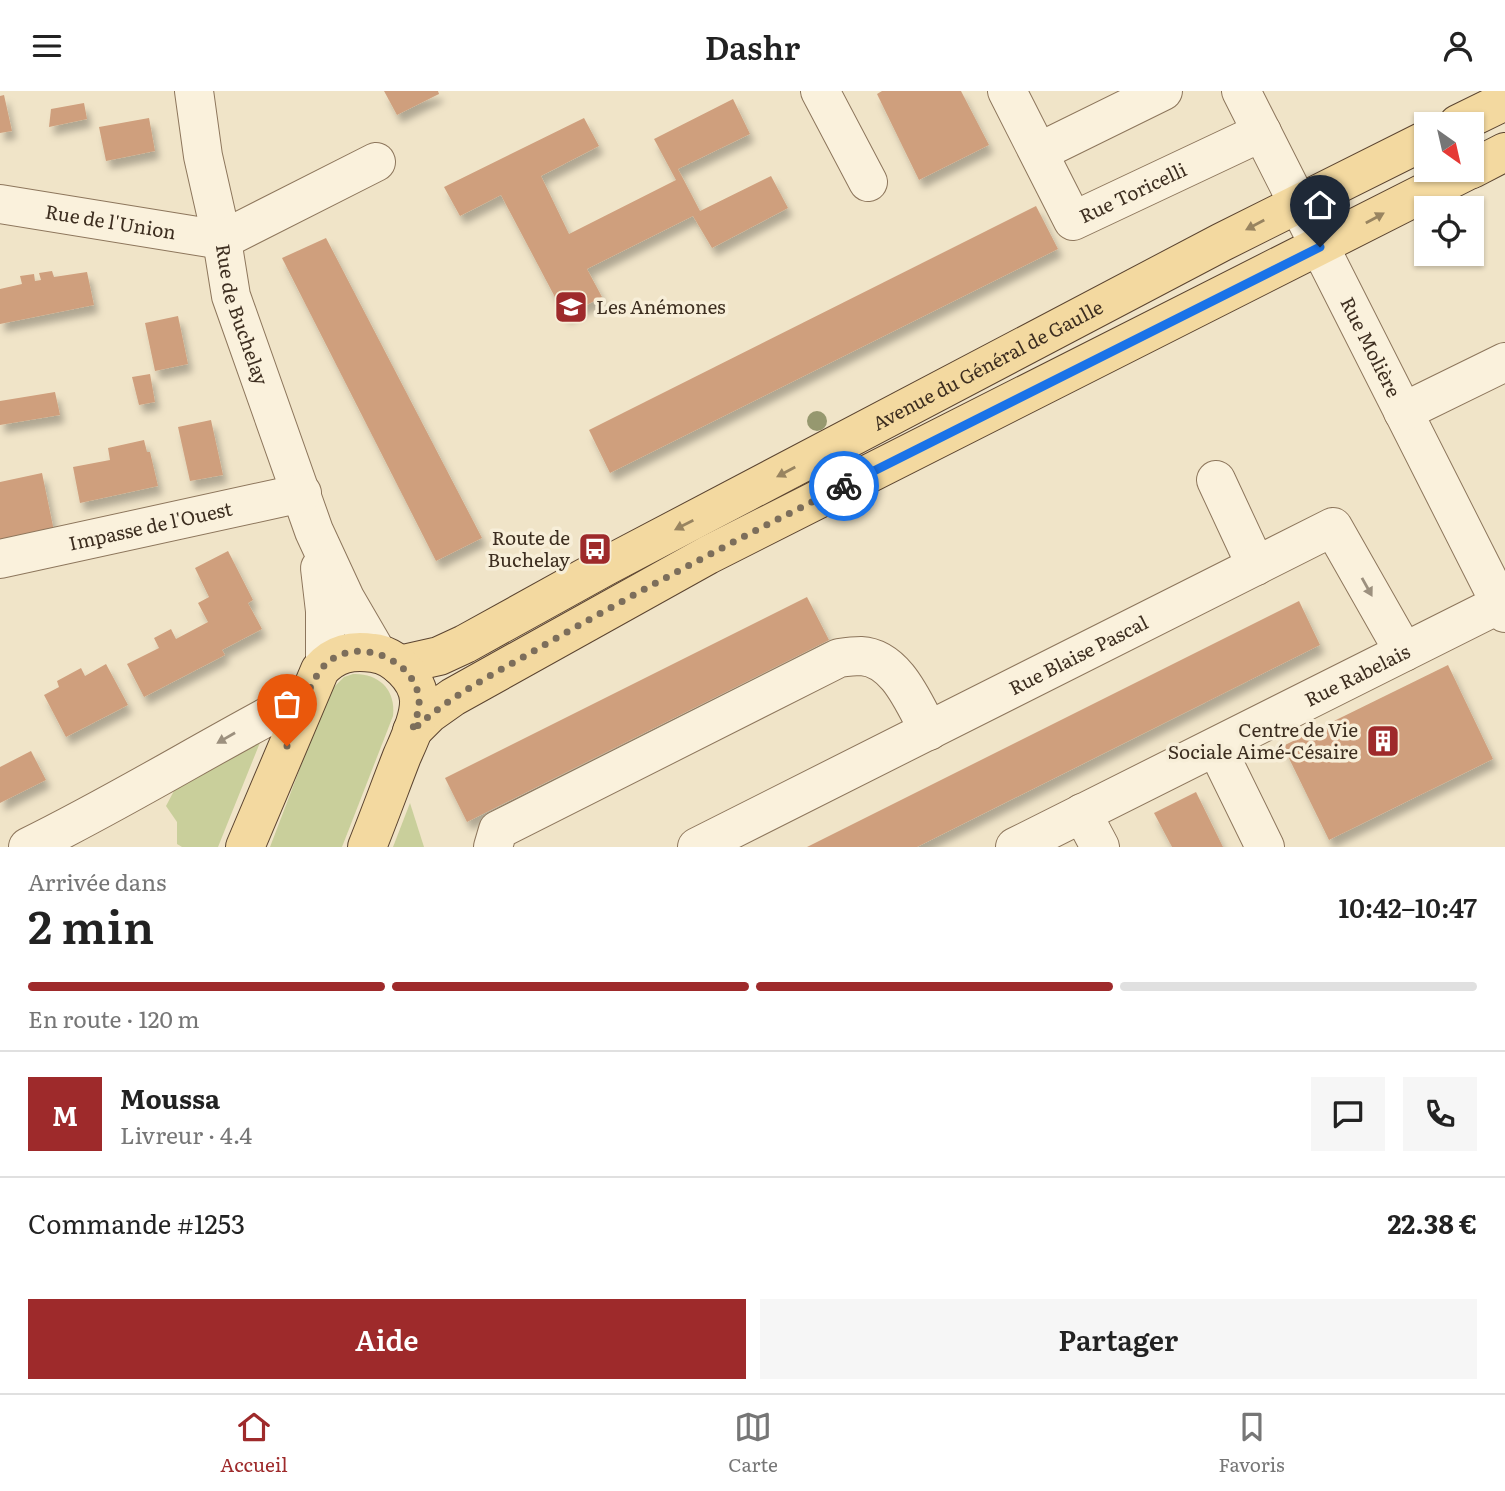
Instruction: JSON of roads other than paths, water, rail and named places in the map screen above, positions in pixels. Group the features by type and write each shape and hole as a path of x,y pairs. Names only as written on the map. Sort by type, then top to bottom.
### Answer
{"main road":[{"path":"1483,112 1505,101"},
{"name":"Avenue du Général de Gaulle","path":"317,680 335,656 345,653 388,659 439,656 465,644 606,566 1298,203 1414,146"},
{"name":"Avenue du Général de Gaulle","path":"1484,162 1505,152"},
{"name":"Avenue du Général de Gaulle","path":"412,731 453,697 708,555 1446,182"},
{"path":"367,847 412,731 419,702 414,684 388,659"},
{"path":"245,847 317,680"}],"street":[{"name":"Rue de Buchelay","path":"194,91 203,156 222,240 231,296 314,531 345,598 388,659"},
{"path":"820,91 868,182"},
{"name":"Rue Toricelli","path":"1007,91 1073,221 1262,132"},
{"path":"1039,152 1163,91"},
{"name":"Rue Molière","path":"1241,91 1503,608"},
{"path":"222,240 376,162"},
{"name":"Rue de l'Union","path":"0,204 222,240"},
{"name":"Rue Molière","path":"1403,412 1505,362"},
{"path":"1216,480 1256,566"},
{"name":"Impasse de l'Ouest","path":"0,559 302,493"},
{"name":"Rue Blaise Pascal","path":"697,847 1333,527 1404,652"},
{"name":"Rue de Buchelay","path":"314,531 326,611 317,680"},
{"name":"Rue Rabelais","path":"1015,847 1404,652 1503,608"},
{"path":"493,847 498,830 839,658 863,656 881,662 897,675 929,731"},
{"path":"28,847 87,818 243,728 317,680"},
{"path":"1216,747 1265,847"},
{"path":"1082,813 1100,847"}],"place":[{"name":"Les Anémones","path":"571,307"},
{"name":"Route de Buchelay","path":"595,549"},
{"name":"Centre de Vie Sociale Aimé-Césaire","path":"1383,741"}]}
